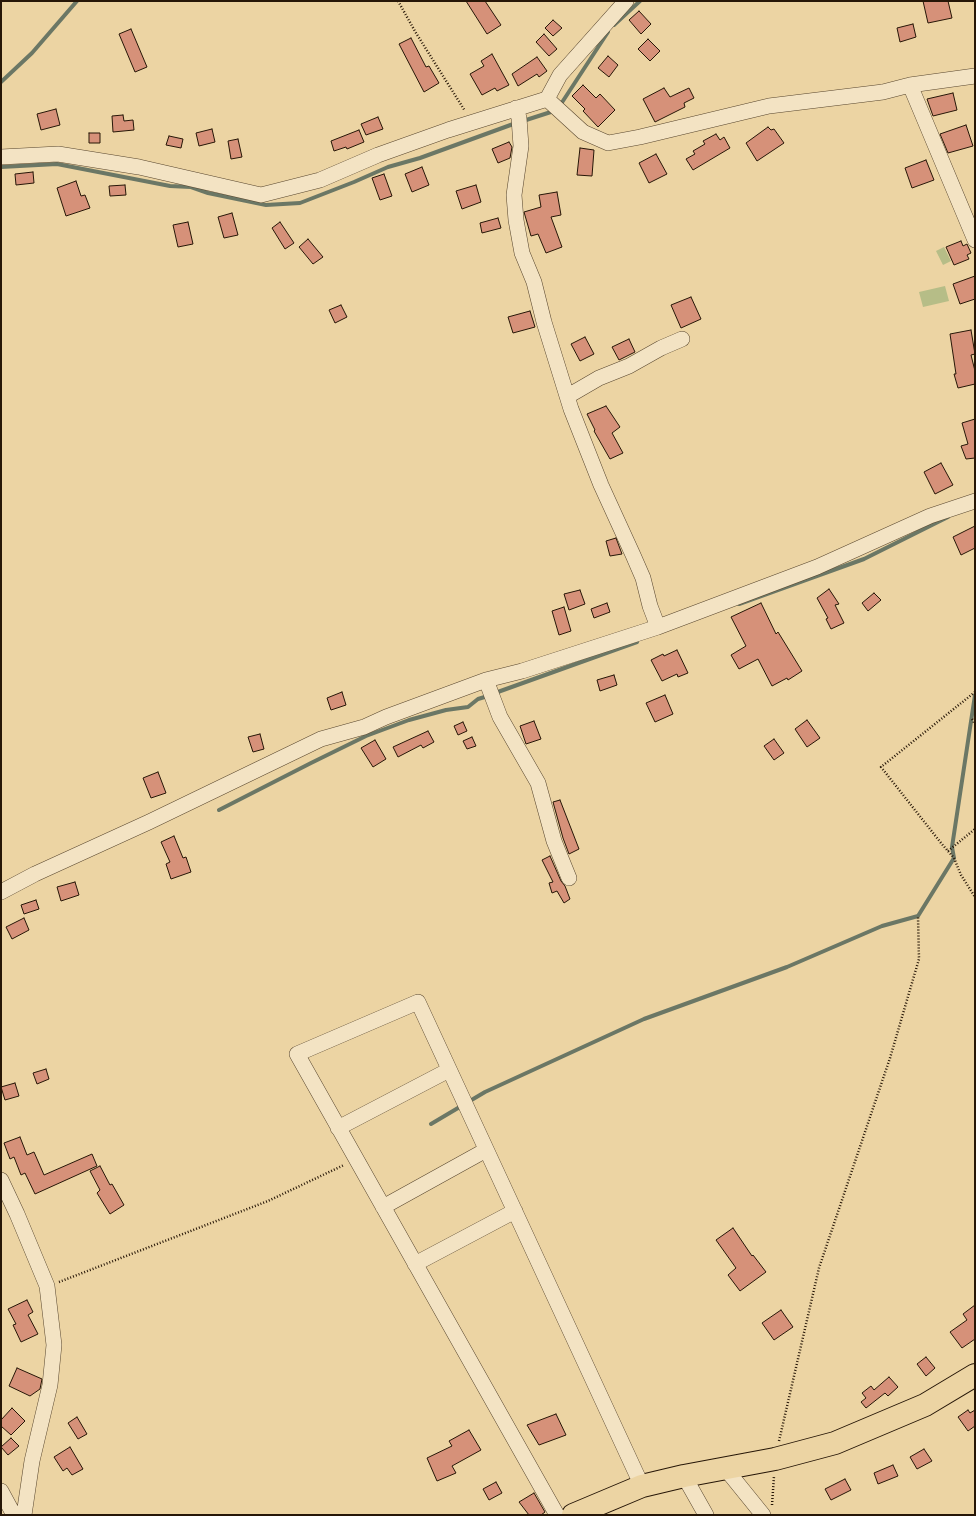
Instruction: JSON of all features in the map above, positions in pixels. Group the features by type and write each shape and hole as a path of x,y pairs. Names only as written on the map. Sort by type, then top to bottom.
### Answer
{"main road":[{"path":"573,1515 642,1486 684,1476 775,1459 835,1442 925,1405 975,1375"}],"street":[{"path":"1,157 58,154 139,167 261,195 320,180 378,155 471,121 547,99 560,74 626,1"},
{"path":"547,99 583,132 608,143 640,137 769,106 883,92 910,85 975,76"},
{"path":"910,85 975,240"},
{"path":"516,108 519,118 521,146 514,195 520,246 534,282 544,322 571,409 588,454 634,555 658,627"},
{"path":"568,396 599,378 629,366 661,348 682,339"},
{"path":"1,892 35,874 149,822 321,739 364,727 486,680 522,671 658,627 817,567 930,516 975,501"},
{"path":"486,680 500,716 538,783 554,840 569,878"},
{"path":"557,1515 297,1054 418,1002 642,1486"},
{"path":"338,1128 449,1070"},
{"path":"383,1207 486,1150"},
{"path":"1,1180 18,1214 47,1286 54,1346 50,1385 32,1461 24,1515"},
{"path":"415,1264 514,1211"},
{"path":"725,1468 767,1512"},
{"path":"684,1476 706,1515"},
{"path":"1,1491 14,1515"}],"path":[{"path":"398,1 416,33 471,121"},
{"path":"975,692 881,767 954,858 961,875 975,897"},
{"path":"972,719 975,724"},
{"path":"948,851 975,829"},
{"path":"767,1512 775,1459 819,1268 890,1058 919,959 918,916"},
{"path":"47,1286 268,1201 356,1159"}],"green space":[{"path":"944,247 951,261 943,265 936,251"},
{"path":"945,286 949,301 923,307 919,292"}],"building":[{"path":"466,1 485,1 501,25 487,34"},
{"path":"923,1 948,1 952,18 928,23"},
{"path":"639,11 651,24 641,34 629,20"},
{"path":"553,20 562,28 553,36 545,28"},
{"path":"913,24 916,37 900,42 897,28"},
{"path":"131,29 147,67 135,72 119,34"},
{"path":"544,34 557,49 549,56 536,42"},
{"path":"411,38 426,67 429,66 439,83 424,92 399,44"},
{"path":"648,39 660,51 650,61 638,49"},
{"path":"492,54 509,85 497,91 495,88 482,95 470,74 484,66 481,61"},
{"path":"608,56 618,65 609,77 598,68"},
{"path":"537,57 547,71 539,77 537,74 518,86 512,74"},
{"path":"583,85 596,98 600,94 615,110 598,127 583,111 585,109 572,96"},
{"path":"664,88 670,97 689,88 694,98 684,103 685,107 655,122 643,99"},
{"path":"953,93 957,110 933,116 927,99"},
{"path":"56,109 60,125 41,130 37,114"},
{"path":"123,115 124,121 133,120 134,130 113,132 112,116"},
{"path":"378,117 383,129 366,135 361,124"},
{"path":"966,125 973,146 948,153 940,134"},
{"path":"768,127 771,130 774,129 784,143 757,161 746,143"},
{"path":"212,129 215,142 199,146 196,133"},
{"path":"359,130 364,142 347,149 346,147 334,151 331,141"},
{"path":"89,133 100,133 100,143 89,143"},
{"path":"716,134 720,140 724,137 730,148 693,170 686,159 695,154 693,151 705,144 703,141"},
{"path":"169,136 183,139 181,148 166,145"},
{"path":"238,139 242,157 231,159 228,141"},
{"path":"509,142 512,147 510,158 498,163 492,149"},
{"path":"580,148 594,150 592,176 577,175"},
{"path":"656,154 667,174 649,183 639,163"},
{"path":"926,160 934,180 912,188 905,168"},
{"path":"422,167 429,185 412,192 405,174"},
{"path":"33,172 34,183 16,185 15,174"},
{"path":"384,174 392,196 380,200 372,178"},
{"path":"76,181 81,196 85,195 90,208 66,216 57,188"},
{"path":"125,185 126,195 110,196 109,186"},
{"path":"476,185 481,202 462,209 456,191"},
{"path":"557,192 561,215 551,217 562,247 546,253 538,234 531,236 524,212 541,207 539,195"},
{"path":"232,213 238,235 224,238 218,217"},
{"path":"498,218 501,228 482,233 480,223"},
{"path":"188,222 193,244 178,247 173,225"},
{"path":"280,222 294,243 285,249 272,228"},
{"path":"308,239 323,257 313,264 299,247"},
{"path":"961,241 963,246 967,244 971,253 967,255 969,259 954,265 946,247"},
{"path":"975,276 975,299 960,304 953,284"},
{"path":"691,297 701,319 681,328 671,305"},
{"path":"341,305 347,317 335,323 329,310"},
{"path":"530,311 535,327 513,333 508,317"},
{"path":"971,330 975,354 971,355 975,371 975,384 958,388 954,374 956,374 950,334"},
{"path":"585,337 594,354 580,361 571,344"},
{"path":"629,339 635,352 619,360 612,347"},
{"path":"606,406 620,427 612,433 623,453 610,459 594,431 595,430 587,414"},
{"path":"975,419 975,458 966,459 961,446 968,444 962,423"},
{"path":"941,463 953,485 935,494 924,472"},
{"path":"975,526 975,548 961,555 953,537"},
{"path":"616,538 622,554 610,556 606,541"},
{"path":"829,589 839,604 835,605 844,623 831,629 826,619 828,618 817,598"},
{"path":"580,590 585,604 569,610 564,594"},
{"path":"874,593 881,600 868,611 862,603"},
{"path":"607,603 610,612 594,618 591,609"},
{"path":"761,603 776,634 778,632 802,671 788,680 787,678 772,686 758,659 739,669 731,655 746,646 731,617"},
{"path":"564,607 571,631 559,635 552,611"},
{"path":"677,650 688,673 678,677 677,674 662,681 651,660 663,654 664,656"},
{"path":"614,675 617,685 600,691 597,680"},
{"path":"342,692 346,705 331,710 327,698"},
{"path":"665,695 673,714 655,722 646,703"},
{"path":"807,720 820,738 807,747 795,729"},
{"path":"534,721 541,739 526,744 520,726"},
{"path":"463,722 467,731 458,735 454,726"},
{"path":"428,731 434,742 423,748 421,745 398,757 393,747"},
{"path":"260,734 264,749 253,752 248,737"},
{"path":"472,737 476,746 467,749 463,741"},
{"path":"774,739 784,753 774,760 764,746"},
{"path":"375,740 386,759 373,767 361,748"},
{"path":"158,772 166,793 151,798 143,778"},
{"path":"560,800 579,849 569,854 553,802"},
{"path":"174,836 183,858 186,857 191,872 171,879 166,864 170,862 161,842"},
{"path":"550,856 570,899 564,903 557,891 552,893 549,883 553,882 542,860"},
{"path":"75,882 79,895 61,901 57,887"},
{"path":"36,900 39,909 24,914 21,905"},
{"path":"24,918 29,930 12,939 6,927"},
{"path":"46,1069 49,1079 37,1084 33,1073"},
{"path":"15,1083 19,1096 5,1100 1,1087"},
{"path":"20,1137 27,1155 34,1152 44,1175 92,1154 97,1166 35,1194 25,1173 21,1175 14,1157 10,1159 4,1143"},
{"path":"100,1166 110,1185 112,1184 124,1205 110,1214 97,1193 100,1190 90,1171"},
{"path":"733,1228 752,1256 753,1255 766,1272 740,1291 728,1275 736,1268 716,1240"},
{"path":"27,1300 33,1312 28,1315 38,1334 21,1342 13,1325 16,1324 8,1309"},
{"path":"975,1305 975,1339 962,1348 950,1332 967,1320 963,1314"},
{"path":"781,1310 793,1327 774,1340 762,1323"},
{"path":"926,1357 935,1368 926,1376 917,1364"},
{"path":"17,1368 42,1379 40,1389 30,1396 9,1386"},
{"path":"889,1377 898,1387 888,1396 885,1393 866,1408 861,1402 866,1398 862,1393 871,1386 874,1390"},
{"path":"12,1408 25,1421 11,1435 1,1426 1,1420"},
{"path":"968,1410 970,1413 975,1410 975,1426 968,1431 958,1417"},
{"path":"556,1414 566,1435 539,1445 527,1425"},
{"path":"77,1417 87,1434 78,1439 68,1423"},
{"path":"469,1430 481,1450 452,1466 456,1473 437,1481 427,1458 452,1446 449,1441"},
{"path":"11,1438 19,1446 8,1455 1,1447"},
{"path":"70,1447 83,1469 72,1475 67,1468 63,1471 54,1457"},
{"path":"924,1449 932,1461 917,1469 910,1457"},
{"path":"893,1465 898,1476 878,1484 874,1473"},
{"path":"845,1479 851,1490 831,1500 825,1489"},
{"path":"496,1482 502,1493 489,1500 483,1489"},
{"path":"534,1493 545,1512 541,1515 529,1515 519,1502"}],"waterway":[{"path":"1,82 32,53 77,1"},
{"path":"614,25 640,1"},
{"path":"559,107 608,32"},
{"path":"523,121 554,111"},
{"path":"1,167 57,164 170,186 191,187 208,193 266,205 300,203 388,167 420,158 516,123"},
{"path":"739,604 864,559 948,517"},
{"path":"495,693 637,642"},
{"path":"431,1124 485,1092 644,1019 787,967 882,926 918,916 954,858 952,847 975,695"},
{"path":"219,810 366,736 409,720 446,710 468,707 478,699 488,696"}]}
